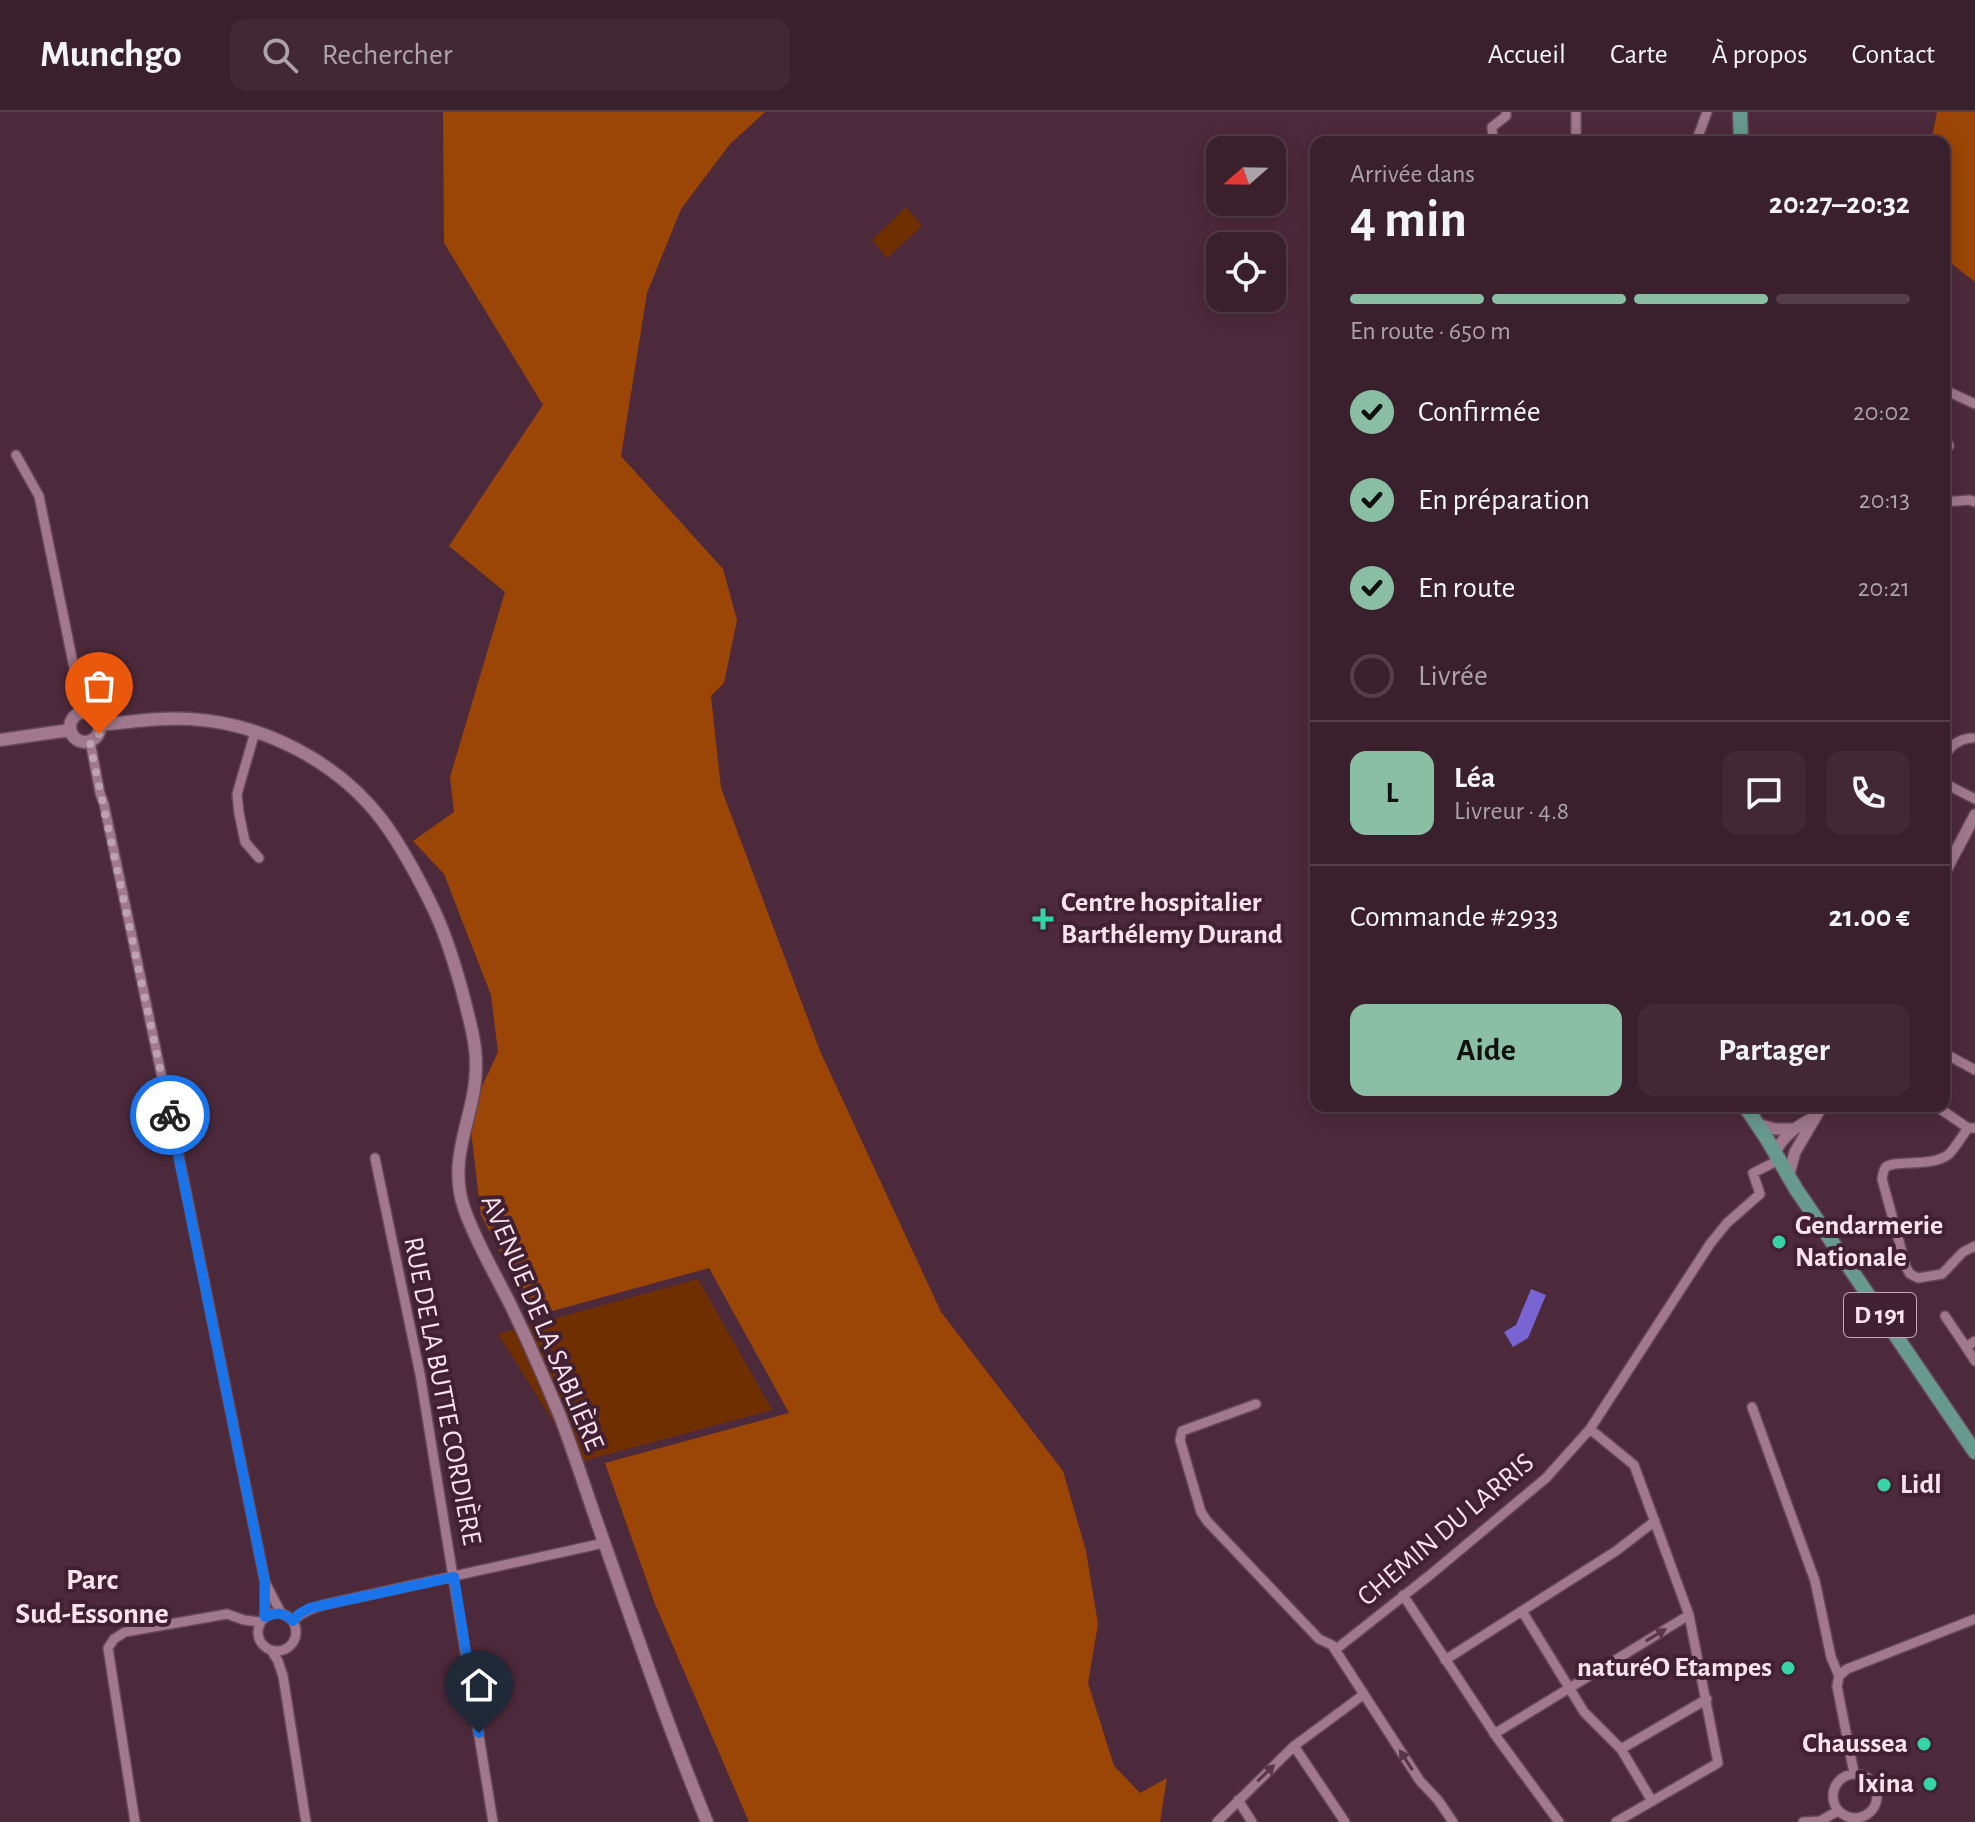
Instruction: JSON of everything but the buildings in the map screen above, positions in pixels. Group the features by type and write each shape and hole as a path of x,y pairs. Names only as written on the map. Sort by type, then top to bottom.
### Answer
{"main road":[{"path":"1740,112 1741,136"},
{"path":"83,712 93,714 100,725 99,734 90,741 81,742 70,730 73,718 83,712"},
{"name":"AVENUE DE LA SABLIÈRE","path":"100,725 192,719 225,724 279,741 331,771 362,798 381,818 402,849 440,922 454,958 468,1012 476,1064 473,1095 458,1165 468,1221 513,1310 561,1419 676,1746 707,1822"},
{"path":"0,740 70,730"},
{"name":"D 191","path":"1749,1112 1788,1177 1975,1452"}],"street":[{"path":"1493,136 1492,127 1506,116 1506,112"},
{"path":"1576,112 1576,136"},
{"path":"1698,136 1707,112"},
{"path":"1950,392 1975,404"},
{"path":"16,455 39,496 83,712"},
{"path":"1950,502 1975,502"},
{"path":"255,732 237,794 245,842 259,858"},
{"path":"1950,748 1955,743 1972,738"},
{"path":"90,741 265,1582 263,1620"},
{"path":"1950,786 1975,799"},
{"path":"1950,863 1975,815"},
{"path":"1950,1056 1975,1070"},
{"path":"1777,1156 1783,1138 1818,1112"},
{"path":"1788,1177 1795,1152 1818,1112"},
{"path":"1946,1112 1971,1128 1949,1153 1923,1163 1886,1167 1882,1179 1910,1274 1918,1278 1942,1274 1963,1252 1975,1246"},
{"path":"1757,1124 1775,1129 1793,1129"},
{"path":"1777,1156 1795,1152"},
{"name":"CHEMIN DU LARRIS","path":"1335,1650 1540,1484 1590,1429 1710,1244 1727,1223 1760,1194 1753,1173 1777,1156"},
{"name":"RUE DE LA BUTTE CORDIÈRE","path":"375,1158 420,1374 493,1822"},
{"path":"1945,1316 1970,1344 1975,1361"},
{"path":"1256,1404 1182,1431 1180,1440 1201,1512 1319,1639 1332,1645 1420,1781 1453,1822"},
{"path":"1752,1407 1815,1581 1831,1657 1839,1676 1837,1686 1854,1773"},
{"path":"1590,1429 1634,1465 1689,1615 1718,1763 1616,1822"},
{"path":"1445,1660 1616,1551 1655,1521"},
{"path":"293,1621 310,1608 604,1543"},
{"path":"265,1582 281,1613 293,1621 297,1631 288,1648 283,1676"},
{"path":"1403,1595 1494,1734 1559,1822"},
{"path":"1522,1611 1584,1712 1621,1749 1652,1801"},
{"path":"281,1613 274,1613 263,1620 258,1628 259,1637 261,1643 271,1650 278,1652 288,1648"},
{"path":"135,1822 108,1648 114,1639 125,1632 227,1614 244,1620 263,1620"},
{"path":"1494,1734 1689,1615"},
{"path":"1839,1676 1847,1669 1975,1619"},
{"path":"244,1620 259,1637"},
{"path":"271,1650 283,1676 306,1822"},
{"path":"1217,1822 1294,1746 1363,1695"},
{"path":"1621,1749 1707,1699"},
{"path":"1294,1746 1345,1822"},
{"path":"1861,1774 1873,1783 1877,1790 1875,1805 1867,1815 1856,1818 1838,1811 1834,1805 1833,1790 1840,1778 1861,1774"},
{"path":"1238,1800 1252,1822"},
{"path":"1803,1822 1820,1821 1838,1811"}],"shaded area":[{"path":"443,112 765,112 730,144 681,209 647,293 621,456 723,569 737,620 724,683 711,696 721,788 820,1051 941,1312 1063,1471 1086,1551 1098,1624 1088,1683 1114,1766 1140,1793 1167,1778 1160,1822 749,1822 655,1604 605,1463 789,1413 709,1268 534,1316 481,1215 469,1114 498,1052 491,995 444,874 413,841 454,812 450,777 505,592 449,546 543,405 444,243"},
{"path":"1937,112 1975,112 1975,282 1950,264 1950,136 1932,136"},
{"path":"906,207 922,226 887,258 872,240"},
{"path":"698,1279 772,1410 579,1462 498,1334"},
{"path":"1531,1289 1546,1295 1528,1338 1513,1347 1504,1332 1516,1325"}],"way so far":[{"path":"99,734 90,741 92,753 170,1115"}],"place":[{"name":"Centre hospitalier Barthélemy Durand","path":"1043,919"},
{"name":"Gendarmerie Nationale","path":"1779,1242"},
{"name":"Lidl","path":"1884,1485"},
{"name":"naturéO Etampes","path":"1788,1668"},
{"name":"Chaussea","path":"1924,1744"},
{"name":"Ixina","path":"1930,1784"}],"district":[{"name":"Parc Sud-Essonne","path":"92,1597"}],"route":[{"path":"170,1115 265,1582 265,1617 281,1613 293,1621 310,1608 454,1577 479,1733"}]}
